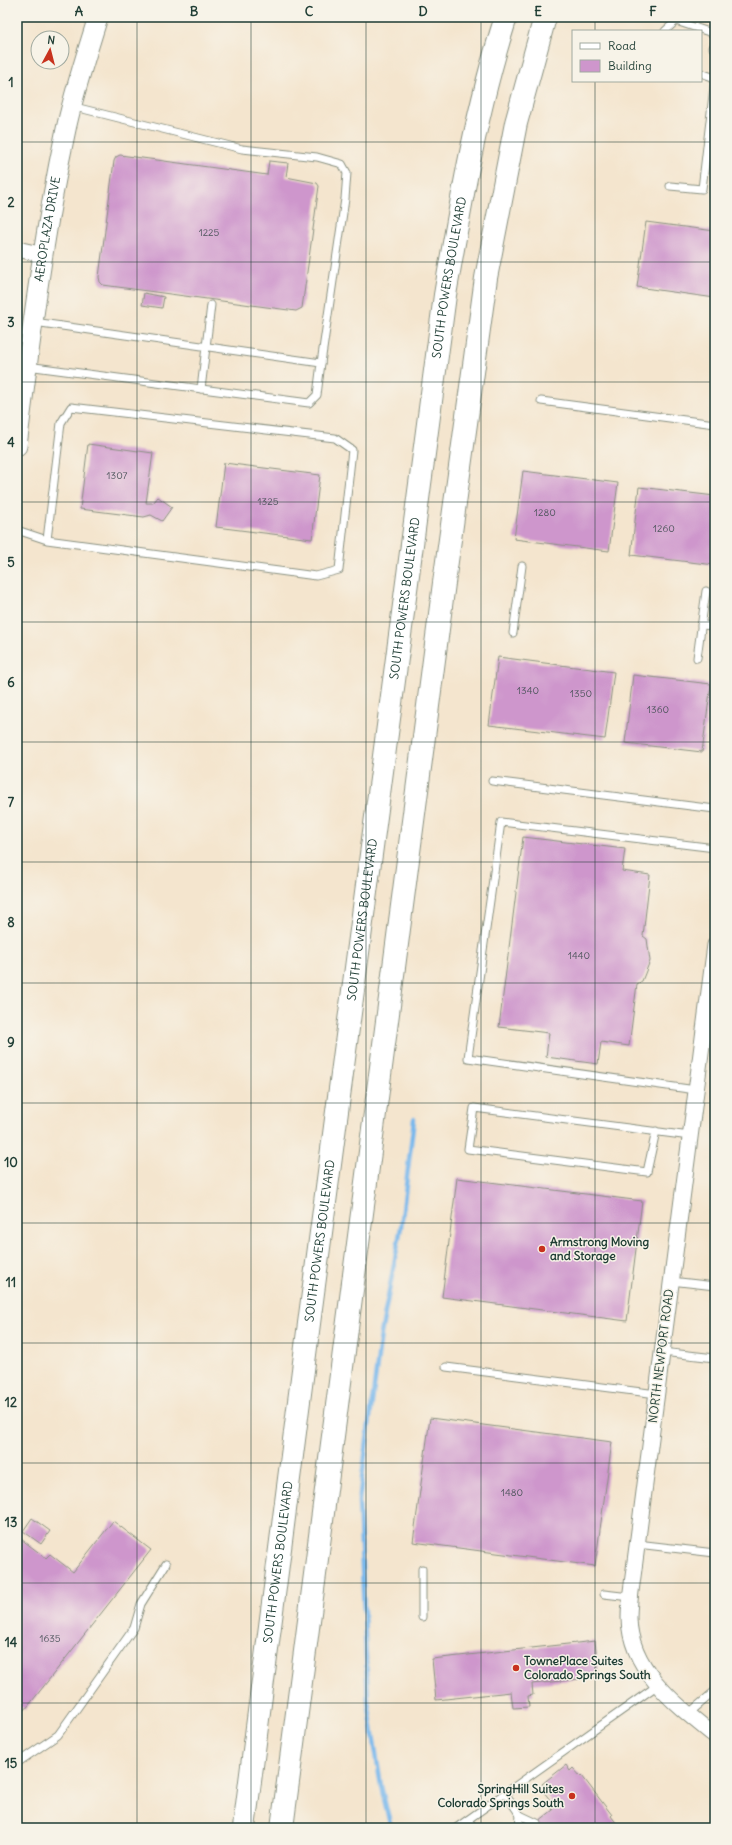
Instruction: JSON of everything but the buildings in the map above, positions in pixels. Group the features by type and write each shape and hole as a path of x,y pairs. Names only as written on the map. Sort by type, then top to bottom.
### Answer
{"highway":[{"path":"496,48 503,17"},
{"name":"SOUTH POWERS BOULEVARD","path":"244,1828 312,1300 445,295 458,219 478,120 496,48 506,17"},
{"path":"282,1828 471,379 494,232 516,123 545,17"},
{"path":"528,75 551,17"}],"street":[{"name":"AEROPLAZA DRIVE","path":"17,446 27,366 57,174 71,106 98,17"},
{"path":"17,249 44,255"},
{"name":"NORTH NEWPORT ROAD","path":"715,945 630,1597 629,1618 636,1650 658,1685 674,1702 715,1736"}],"lane":[{"path":"666,30 676,21 695,29"},
{"path":"702,31 715,34"},
{"path":"670,186 702,190 713,107 715,78 704,72"},
{"path":"27,366 309,403 317,395 320,363 345,199 347,173 342,164 317,157 242,149 71,106"},
{"path":"201,389 211,305"},
{"path":"34,322 320,363"},
{"path":"541,401 715,424"},
{"path":"17,530 46,540 316,576 339,570 352,450 335,438 71,407 61,423 46,540"},
{"path":"513,633 522,566"},
{"path":"697,658 706,591"},
{"path":"701,625 715,626"},
{"path":"492,781 715,809"},
{"path":"696,1090 468,1058 501,822 715,848"},
{"path":"656,1131 647,1172 468,1149 474,1108 656,1131 690,1136"},
{"path":"671,1281 715,1286"},
{"path":"662,1352 715,1358"},
{"path":"446,1367 656,1394"},
{"path":"637,1544 715,1553"},
{"path":"17,1763 58,1735 134,1628 141,1604 166,1564"},
{"path":"422,1569 422,1617"},
{"path":"604,1594 630,1597"},
{"path":"456,1828 658,1685"},
{"path":"688,1714 715,1691"},
{"path":"505,1794 520,1815 537,1823"},
{"path":"519,1828 520,1815"},
{"path":"468,1820 474,1828"}],"waterway":[{"path":"391,1828 381,1786 368,1701 359,1501 381,1334 401,1227 414,1119"}],"place":[{"name":"Armstrong Moving and Storage","path":"542,1249"},
{"name":"TownePlace Suites Colorado Springs South","path":"516,1668"},
{"name":"SpringHill Suites Colorado Springs South","path":"572,1796"}]}
